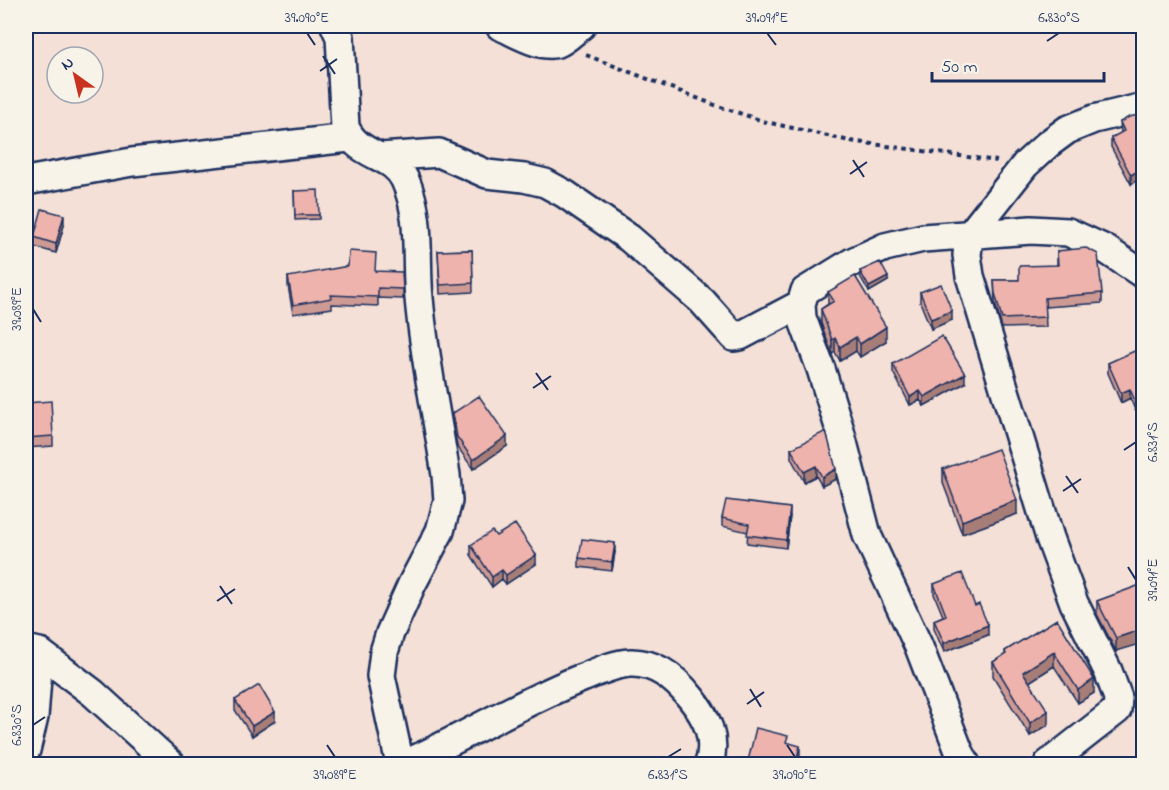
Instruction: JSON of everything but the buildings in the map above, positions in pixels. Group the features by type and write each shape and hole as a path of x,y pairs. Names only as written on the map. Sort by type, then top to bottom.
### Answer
{"street":[{"path":"335,26 340,37 345,127 349,138 358,146 398,168 410,194 418,234 419,297 446,475 448,501 440,531 408,594 384,652 381,676 400,765"},
{"path":"500,26 538,42 557,43 580,26"},
{"path":"1048,765 1117,710 1118,698 1108,671 1074,603 1050,538 970,276 967,255 969,236 1025,165 1048,144 1067,130 1094,119 1143,107"},
{"path":"26,181 132,162 349,138"},
{"path":"380,157 439,153 487,174 545,183 629,238 702,301 734,337 801,304"},
{"path":"966,765 919,647 867,535 839,427 802,318 801,304 805,291 852,262 885,247 923,237 969,236 1032,230 1068,232 1105,249 1143,275"},
{"path":"26,750 34,717 32,651"},
{"path":"32,651 93,693 171,765"},
{"path":"405,765 565,684 612,666 631,663 653,666 680,684 700,709 711,733 709,765"}],"path":[{"path":"557,43 715,105 775,125 850,141 1025,165"}]}
